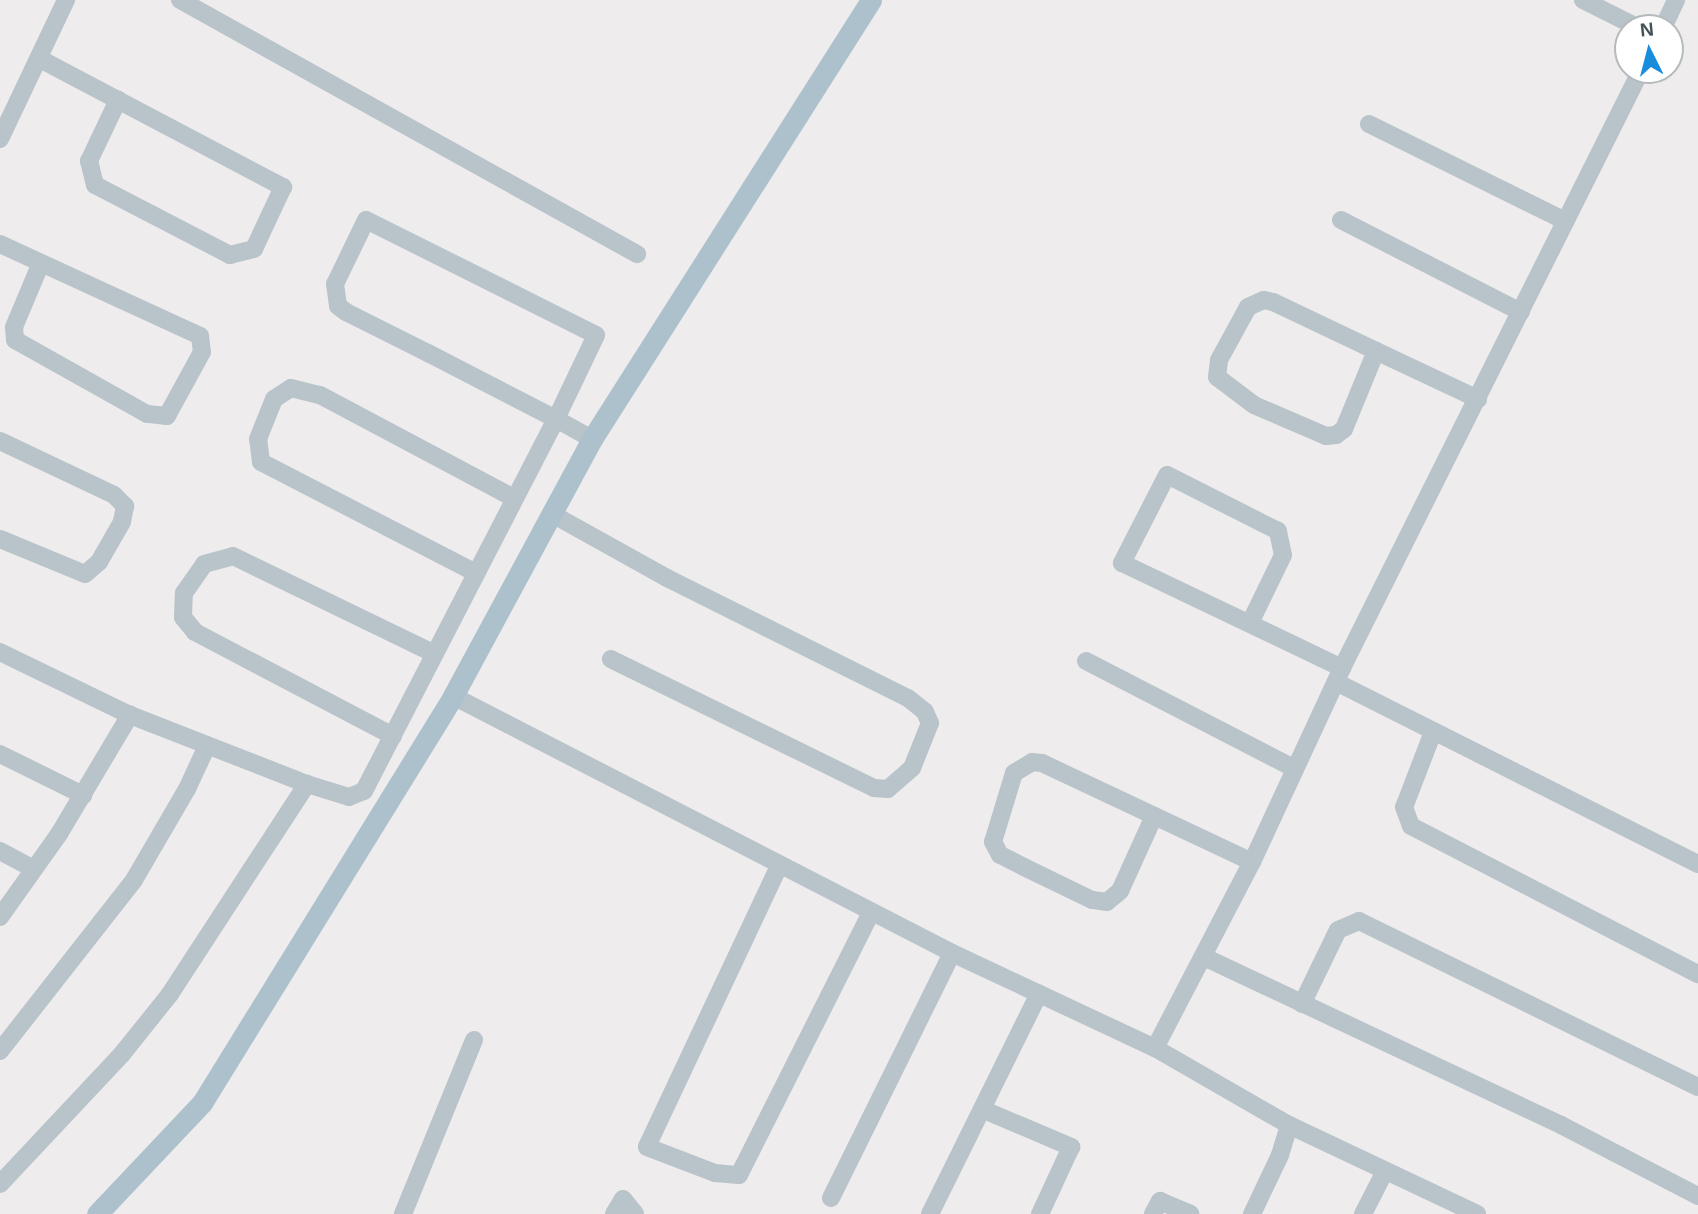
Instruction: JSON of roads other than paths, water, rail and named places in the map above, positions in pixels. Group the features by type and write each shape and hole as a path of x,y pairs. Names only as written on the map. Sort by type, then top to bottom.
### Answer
{"main road":[{"path":"97,1214 202,1103 453,696 592,439 871,0"}],"street":[{"path":"0,139 66,0"},
{"path":"180,0 637,254"},
{"path":"1583,0 1614,16"},
{"path":"40,59 118,100 283,187 254,248 230,255 95,185 89,161 118,100"},
{"path":"1155,1048 1252,862 1339,675 1634,84"},
{"path":"1369,124 1565,220"},
{"path":"0,652 130,715 338,795 358,795 372,781 433,653 556,419 596,335 366,220 335,284 338,306 556,419 592,439"},
{"path":"1341,220 1521,312"},
{"path":"0,244 40,265 200,336 202,352 167,416 147,414 15,340 14,327 40,265"},
{"path":"1376,351 1344,429 1336,435 1326,436 1254,405 1217,377 1219,360 1255,301 1273,302 1478,399"},
{"path":"476,573 261,462 258,439 274,399 292,388 320,395 514,498"},
{"path":"0,441 114,495 125,506 121,522 99,562 85,574 0,539"},
{"path":"1251,621 1283,555 1278,531 1167,475 1122,563 1251,621 1433,732 1698,864"},
{"path":"552,514 667,578 908,698 925,712 930,723 912,768 888,789 874,788 611,659"},
{"path":"393,736 194,632 183,617 184,593 204,564 233,556 433,653"},
{"path":"1086,661 1295,769"},
{"path":"453,696 952,953 1155,1048 1289,1125 1475,1214"},
{"path":"0,917 83,795 130,715"},
{"path":"1433,732 1404,807 1411,826 1698,974"},
{"path":"0,1051 134,880 187,789 207,746"},
{"path":"0,754 83,795"},
{"path":"1154,816 1120,891 1107,902 1092,900 1000,855 993,842 1014,773 1031,762 1050,766 1252,862"},
{"path":"0,1184 122,1054 170,994 307,784"},
{"path":"0,851 34,869"},
{"path":"779,866 647,1147 728,1177 743,1170 871,912"},
{"path":"1302,1004 1338,930 1352,921 1369,923 1698,1087"},
{"path":"831,1198 952,953"},
{"path":"1204,957 1561,1125 1698,1196"},
{"path":"930,1214 984,1110 1039,993"},
{"path":"403,1214 474,1040"},
{"path":"984,1110 1071,1147 1040,1214"},
{"path":"1252,1214 1280,1155 1289,1125"},
{"path":"1363,1214 1385,1171"},
{"path":"614,1214 623,1199 635,1214"},
{"path":"1153,1214 1160,1202 1190,1214"}]}
